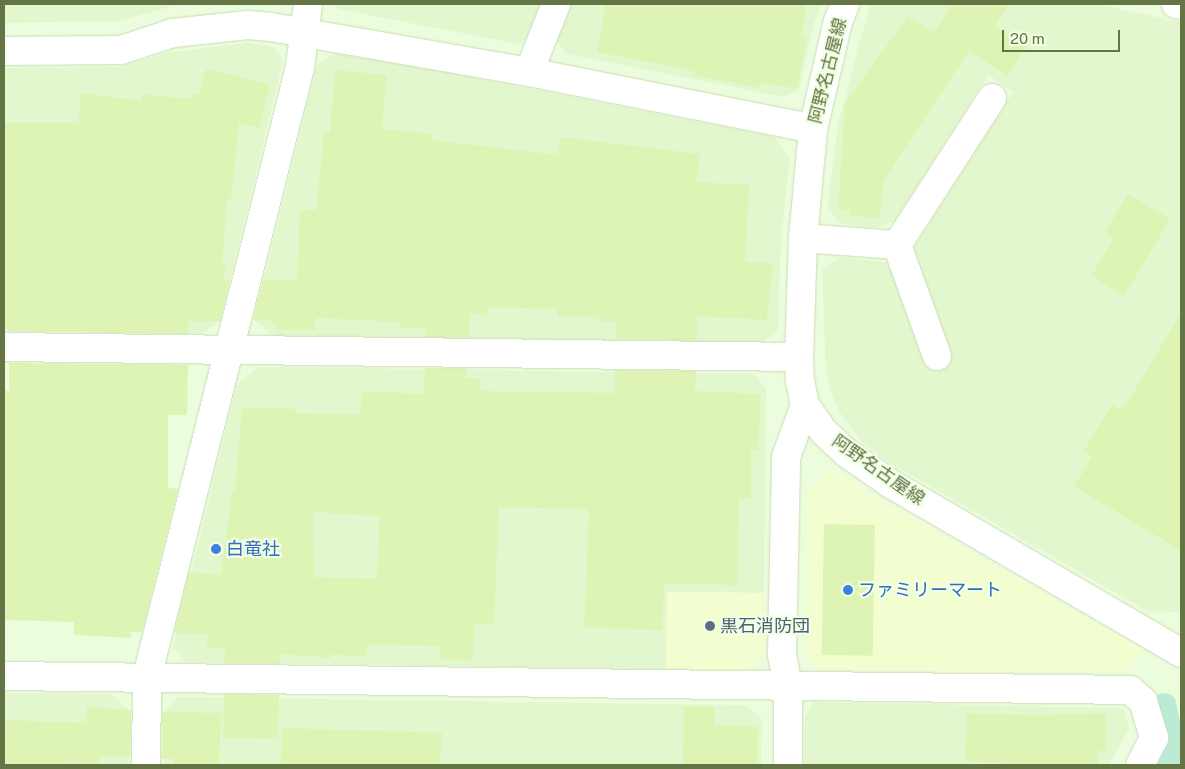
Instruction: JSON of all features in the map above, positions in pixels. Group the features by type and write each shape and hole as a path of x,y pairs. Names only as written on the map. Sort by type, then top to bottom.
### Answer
{"street":[{"path":"146,765 147,677 300,67 308,4"},
{"path":"529,72 556,4"},
{"name":"阿野名古屋線","path":"845,4 838,22 813,130 803,238 799,357 800,382 805,405 824,432 848,454 891,484 1181,653"},
{"path":"1176,4 1181,5"},
{"path":"4,51 121,50 173,33 248,25 305,33 529,72 813,130"},
{"path":"897,245 992,98"},
{"path":"803,238 897,245"},
{"path":"897,245 937,356"},
{"path":"4,347 799,357"},
{"path":"788,765 788,686 782,654 786,456 805,405"},
{"path":"4,676 1130,690 1143,701 1154,738 1140,765"}],"shaded area":[{"path":"4,4 181,4 118,21 4,23"},
{"path":"334,4 547,4 535,35 519,44 338,9"},
{"path":"568,4 822,4 815,20 799,90 783,97 567,54 555,39"},
{"path":"870,4 1095,4 1181,22 1181,611 1158,613 1145,610 890,463 862,442 842,416 834,401 826,373 822,270 840,257 892,263 911,252 1013,92 988,75 895,221 876,228 841,224 827,208 838,124"},
{"path":"247,43 274,47 283,61 220,321 204,333 4,331 4,68 119,67 170,52"},
{"path":"339,51 775,137 790,159 781,238 778,330 763,343 274,336 254,320 317,65"},
{"path":"257,367 754,374 766,388 764,593 668,592 666,669 186,662 173,647 237,385"},
{"path":"833,468 871,496 1143,650 1125,672 821,669 805,655 808,491"},
{"path":"667,592 764,593 764,654 748,670 666,669"},
{"path":"4,693 111,694 130,711 129,765 4,765"},
{"path":"1161,693 1170,694 1175,698 1181,726 1181,765 1149,765 1164,738 1156,696"},
{"path":"178,697 746,705 762,720 761,765 165,765 165,710"},
{"path":"814,702 1124,708 1129,729 1109,765 804,765 805,716"}],"building":[{"path":"606,4 806,4 802,37 807,38 797,89 761,82 760,88 694,75 694,71 597,52"},
{"path":"952,4 1009,4 995,26 1026,47 1008,76 969,51 883,181 880,218 850,216 850,210 838,209 845,103 908,16 934,33"},
{"path":"206,69 270,84 259,128 239,123 231,199 227,199 222,265 226,266 223,280 230,280 220,321 189,321 188,334 9,331 9,328 4,328 4,123 78,123 81,93 141,101 142,94 191,99 192,94 199,95"},
{"path":"335,70 387,75 382,129 433,134 432,140 558,155 560,137 700,154 696,182 749,185 745,261 773,264 767,320 697,316 697,340 616,339 616,321 599,321 599,317 558,316 557,309 487,307 487,315 470,314 469,337 426,337 426,329 400,328 401,322 315,318 315,330 276,330 276,322 270,322 270,319 253,320 263,280 297,280 300,210 316,210 324,132 330,132"},
{"path":"1128,194 1170,219 1124,296 1091,276 1114,238 1105,232"},
{"path":"1181,313 1181,551 1074,486 1092,457 1083,452 1112,405 1120,410 1125,402 1127,403"},
{"path":"9,363 188,365 187,415 168,415 168,488 178,489 142,632 131,632 131,638 74,635 74,622 4,620 4,391 9,391"},
{"path":"425,368 466,368 466,378 481,379 480,391 614,393 615,370 696,371 695,391 761,394 758,450 751,450 751,498 739,498 737,585 664,584 662,630 584,627 589,512 587,512 587,509 499,507 494,624 474,624 473,660 440,659 441,646 367,644 366,657 331,654 331,658 280,654 280,664 224,663 225,648 207,648 208,634 174,633 189,572 221,575 232,491 235,491 242,407 296,409 296,413 360,415 362,391 424,394","holes":["313,512 379,516 377,579 314,577"]},
{"name":"ファミリーマート","path":"824,524 875,525 873,656 822,655"},
{"path":"224,694 279,695 278,739 223,738"},
{"path":"684,706 715,707 714,725 758,727 757,765 683,765"},
{"path":"87,707 131,710 130,757 99,756 99,764 4,765 4,720 86,723"},
{"path":"162,712 221,713 219,765 174,765 174,759 162,759"},
{"path":"967,713 1052,716 1052,714 1106,713 1106,751 1098,751 1098,765 1036,765 965,761"},
{"path":"282,728 442,733 440,765 281,765"}],"place":[{"name":"白竜社","path":"216,549"},
{"name":"ファミリーマート","path":"848,590"},
{"name":"黒石消防団","path":"710,626"}]}
